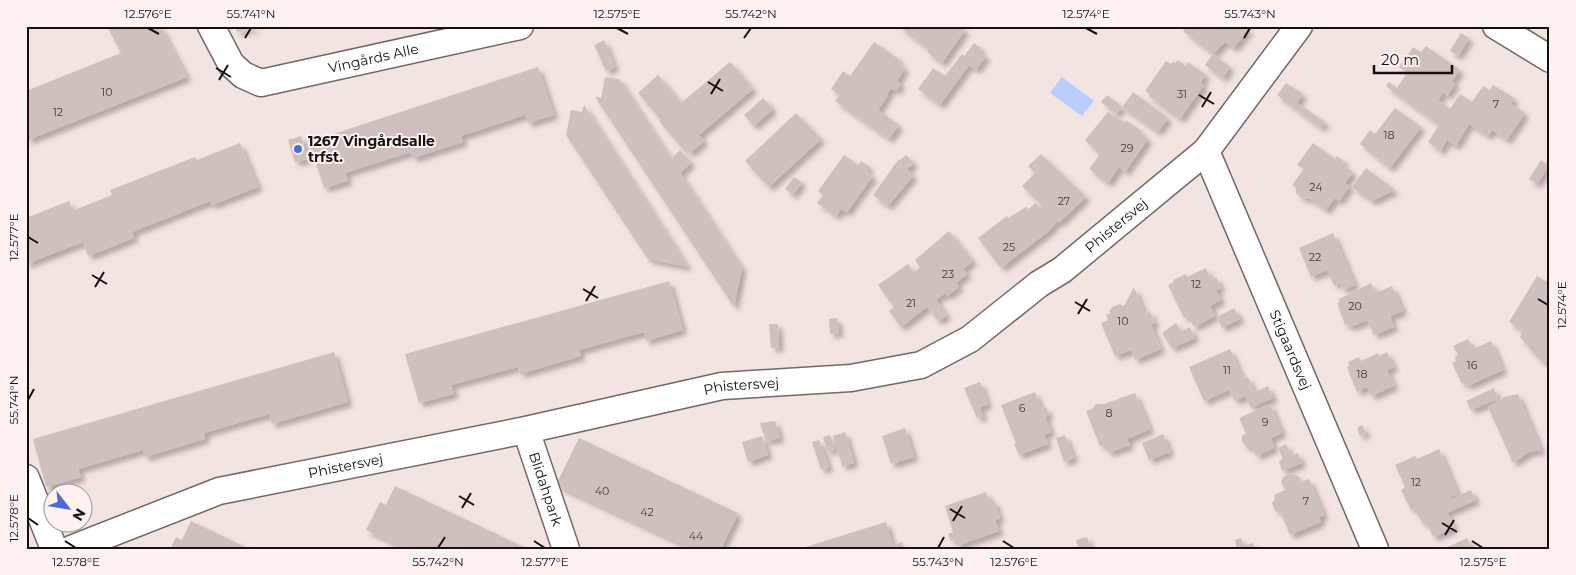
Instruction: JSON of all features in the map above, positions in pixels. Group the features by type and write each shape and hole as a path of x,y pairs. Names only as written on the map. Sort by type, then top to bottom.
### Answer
{"street":[{"name":"Vingårds Alle","path":"211,26 231,64 243,75 261,83 520,26"},
{"name":"Phistersvej","path":"71,549 120,540 219,491 526,430 722,386 851,378 921,364 970,338 1039,284 1062,270 1206,151 1299,26"},
{"path":"1496,26 1550,59"},
{"name":"Stigaardsvej","path":"1206,151 1374,549"},
{"name":"Blidahpark","path":"526,430 566,549"},
{"path":"26,478 54,549"}],"water":[{"path":"1062,77 1094,101 1082,116 1050,93"}],"building":[{"path":"107,26 160,26 187,77 28,140 26,135 26,91 121,53"},
{"path":"236,26 257,26 257,27 237,32"},
{"path":"898,26 960,26 965,30 942,63 927,52 929,49"},
{"path":"1187,26 1244,26 1249,29 1234,48 1225,42 1213,54 1183,31"},
{"path":"1461,33 1469,38 1458,56 1450,51"},
{"path":"604,40 615,67 606,71 594,45"},
{"path":"874,42 900,60 898,63 905,68 897,81 901,84 896,91 891,88 878,110 899,125 889,139 835,101 840,95 831,89 843,71 850,76"},
{"path":"974,43 981,48 979,51 986,56 976,70 969,65 940,105 918,89 933,68 945,76 962,54 964,56"},
{"path":"1426,46 1460,70 1452,81 1455,84 1447,96 1443,92 1438,100 1450,109 1460,94 1472,102 1483,86 1490,90 1493,85 1514,98 1511,104 1525,113 1507,140 1492,130 1488,136 1469,124 1456,146 1447,140 1441,151 1428,142 1439,125 1386,86 1389,82 1397,88 1407,73 1399,67 1413,47 1421,52"},
{"path":"1213,54 1230,67 1223,78 1205,65"},
{"path":"1178,60 1186,66 1188,62 1206,75 1200,83 1204,85 1180,119 1145,91 1166,61 1171,64"},
{"path":"730,62 753,89 699,135 704,141 690,153 685,147 683,149 638,93 658,75 681,103"},
{"path":"538,67 554,115 528,123 525,115 461,136 463,142 413,158 411,152 345,173 348,181 324,188 309,142"},
{"path":"605,77 619,79 671,159 680,150 691,163 680,173 742,268 734,307 597,100 596,96 601,98"},
{"path":"1286,83 1303,94 1297,103 1325,122 1321,128 1277,95"},
{"path":"1133,92 1168,118 1158,132 1122,107"},
{"path":"1107,95 1122,107 1116,114 1101,102"},
{"path":"763,98 773,109 754,126 744,115"},
{"path":"584,105 688,267 648,259 566,135 571,110 582,112"},
{"path":"1395,108 1421,127 1390,168 1360,144 1370,130 1375,134"},
{"path":"1108,112 1124,122 1126,120 1148,139 1125,172 1119,167 1108,183 1089,169 1100,154 1085,140"},
{"path":"796,113 821,139 769,187 745,161"},
{"name":"1267 Vingårdsalle trfst.","path":"301,136 308,159 295,162 288,140"},
{"path":"240,143 258,187 212,205 210,201 132,232 134,238 88,256 83,242 26,264 26,218 69,201 72,211 112,195 110,190 195,157 197,160"},
{"path":"1313,143 1335,159 1337,156 1344,161 1342,164 1353,172 1345,183 1350,186 1339,201 1335,198 1326,210 1309,198 1304,199 1296,193 1296,188 1292,185 1304,169 1297,165"},
{"path":"1041,154 1086,197 1059,223 1057,221 1050,230 1001,268 978,238 1007,216 1008,218 1026,207 1029,209 1035,203 1041,208 1043,206 1022,186 1035,173 1028,166"},
{"path":"844,155 858,165 861,161 870,167 866,171 873,176 847,212 841,209 836,216 817,203 823,195 818,191"},
{"path":"906,155 914,163 907,169 913,176 888,206 873,195 898,160"},
{"path":"1541,160 1549,165 1537,184 1529,179"},
{"path":"1366,168 1395,190 1372,201 1352,187"},
{"path":"794,177 802,182 793,195 785,189"},
{"path":"949,231 973,261 963,269 967,274 956,283 959,287 947,296 945,293 936,300 947,315 938,321 927,307 901,327 889,311 894,307 878,285 908,264 914,272 920,267 915,260"},
{"path":"1333,233 1355,285 1343,290 1340,283 1334,285 1327,270 1311,277 1299,248"},
{"path":"1206,268 1211,280 1216,277 1221,288 1216,290 1221,300 1210,306 1215,316 1194,327 1189,316 1184,318 1168,285 1174,282 1173,280 1186,274 1187,277"},
{"path":"1537,276 1550,284 1550,325 1546,331 1550,333 1550,355 1545,363 1540,360 1520,337 1523,331 1509,322"},
{"path":"669,281 683,330 646,341 644,332 579,350 581,356 520,374 518,367 451,385 454,394 419,403 405,354"},
{"path":"1371,283 1375,293 1392,286 1403,311 1390,316 1394,327 1374,335 1367,320 1350,327 1348,324 1345,325 1337,303 1339,299"},
{"path":"1134,287 1145,314 1150,311 1155,323 1151,325 1161,349 1135,360 1131,350 1115,356 1101,323 1108,320 1106,315 1110,313 1111,308 1119,304 1124,306"},
{"path":"1234,308 1240,319 1222,328 1217,317"},
{"path":"837,318 839,333 830,334 829,319"},
{"path":"1176,323 1182,331 1190,327 1195,338 1172,348 1162,333"},
{"path":"769,324 778,324 779,347 771,348"},
{"path":"1468,339 1473,349 1491,341 1503,370 1467,386 1466,382 1462,384 1452,363 1456,361 1455,357 1458,355 1453,346"},
{"path":"1230,349 1243,379 1248,377 1254,392 1268,386 1273,398 1251,408 1245,396 1235,401 1229,390 1204,401 1189,367"},
{"path":"334,352 348,402 272,424 269,414 204,433 205,439 145,457 143,450 78,469 81,477 64,482 45,482 33,439"},
{"path":"1387,352 1394,367 1387,370 1394,386 1371,396 1367,387 1357,392 1347,367 1349,366 1348,362 1359,357 1361,361 1378,353 1379,356"},
{"path":"980,382 988,404 980,407 983,416 977,418 964,388"},
{"path":"1494,388 1498,399 1471,410 1466,401"},
{"path":"1035,392 1041,409 1046,407 1049,415 1045,417 1051,432 1044,435 1048,444 1019,455 1001,405"},
{"path":"1135,393 1150,429 1127,439 1130,445 1108,453 1105,444 1100,446 1086,411 1092,409 1096,404 1104,404"},
{"path":"1518,394 1541,450 1529,452 1513,463 1488,407 1504,397"},
{"path":"1270,404 1282,433 1271,438 1274,448 1256,456 1252,446 1247,447 1242,442 1242,436 1246,433 1239,418"},
{"path":"775,421 780,438 766,441 760,423"},
{"path":"1362,425 1366,433 1360,436 1357,428"},
{"path":"905,428 914,457 891,464 882,436"},
{"path":"845,432 854,463 842,466 833,436"},
{"path":"1163,434 1170,452 1149,460 1142,443"},
{"path":"830,435 835,449 828,452 823,437"},
{"path":"1065,435 1074,458 1064,462 1056,438"},
{"path":"762,436 768,455 748,462 742,442"},
{"path":"579,438 738,513 721,549 692,549 556,485"},
{"path":"819,440 829,467 821,470 812,442"},
{"path":"1286,444 1291,456 1298,453 1302,463 1282,471 1279,461 1283,459 1278,448"},
{"path":"1439,449 1458,494 1450,497 1451,499 1471,490 1476,500 1431,520 1448,514 1454,528 1433,537 1427,522 1423,524 1415,509 1411,510 1401,490 1405,487 1395,465 1415,456 1417,459"},
{"path":"1290,473 1298,476 1300,482 1309,479 1324,515 1319,517 1321,522 1290,535 1280,511 1275,511 1272,503 1275,499 1274,495 1285,490 1281,482 1284,476"},
{"path":"395,486 528,549 406,549 366,530 380,502 386,505"},
{"path":"986,492 989,502 994,500 1000,518 995,520 999,531 957,546 955,539 951,541 948,534 953,532 945,506"},
{"path":"191,521 250,549 170,549 176,537 182,540"},
{"path":"886,522 894,549 802,549 802,548"},
{"path":"1087,537 1090,549 1079,549 1076,540"},
{"path":"1241,538 1244,546 1253,543 1255,549 1237,549 1235,540"},
{"path":"1467,538 1472,549 1443,549"},
{"path":"902,542 905,549 896,549 894,545"}],"place":[{"name":"1267 Vingårdsalle trfst.","path":"298,149"}]}
